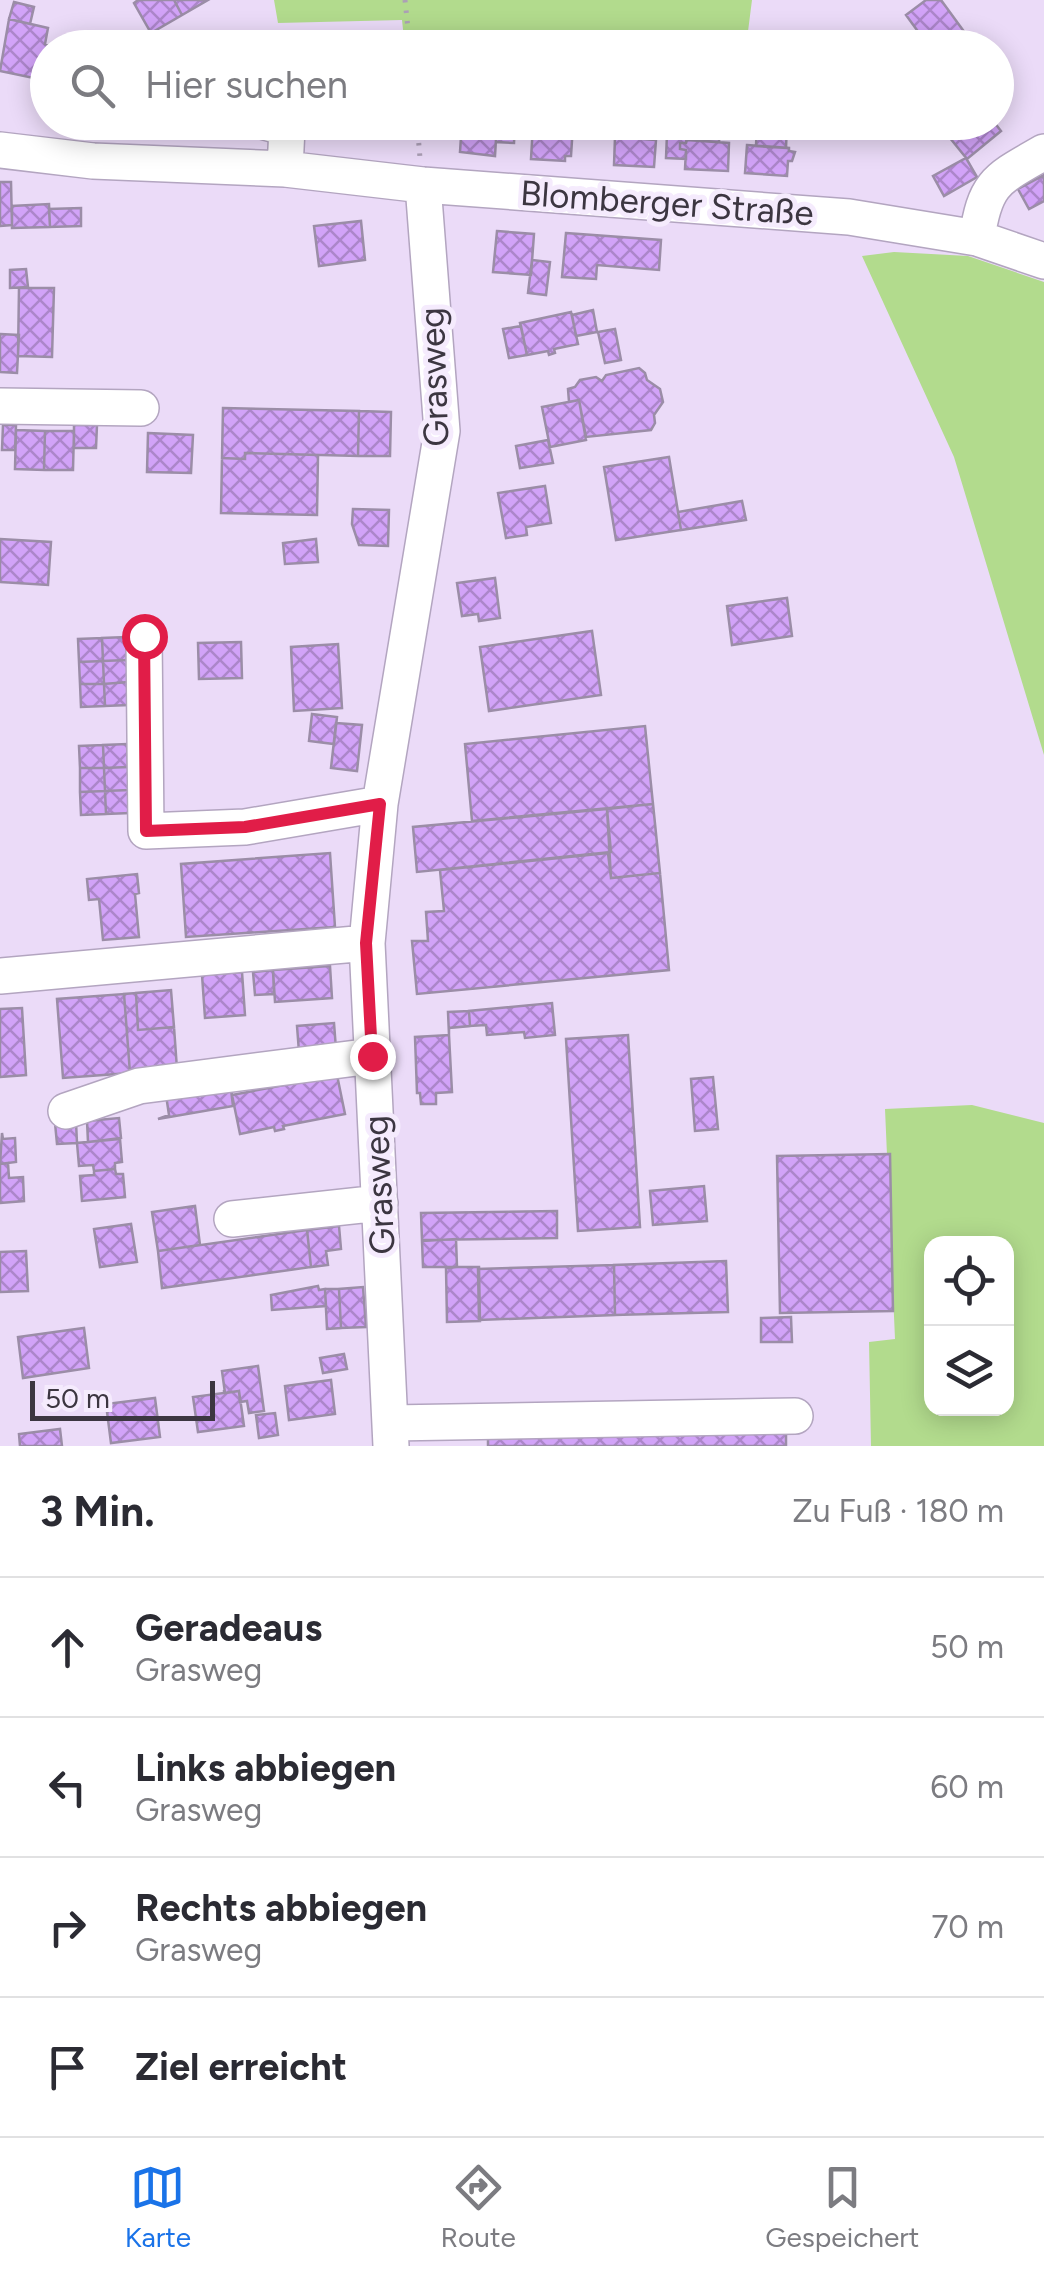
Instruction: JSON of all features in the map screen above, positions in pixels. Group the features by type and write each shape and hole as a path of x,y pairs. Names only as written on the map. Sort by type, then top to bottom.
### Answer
{"street":[{"path":"285,169 286,140"},
{"name":"Blomberger Straße","path":"0,150 94,162 285,169 422,186 849,217 977,238 1044,261"},
{"path":"977,238 982,202 992,186 1044,152"},
{"name":"Grasweg","path":"386,1439 380,1202 366,943 380,804 442,431 422,186"},
{"path":"0,406 142,408"},
{"path":"144,636 146,831 245,827 380,804"},
{"path":"0,976 366,943"},
{"path":"66,1111 139,1086 372,1056"},
{"path":"232,1220 380,1202"},
{"path":"386,1439 795,1416"}],"path":[{"path":"405,0 408,30"}],"green space":[{"path":"274,0 752,0 748,30 403,30 402,20 278,23"},
{"path":"894,252 968,256 1044,282 1044,755 954,457 862,256"},
{"path":"972,1105 1044,1123 1044,1446 871,1446 869,1342 895,1339 885,1109"}],"building":[{"path":"174,0 182,15 149,30 134,3"},
{"path":"174,0 208,0 182,15"},
{"path":"926,0 941,0 963,30 917,30 906,15"},
{"path":"14,2 34,7 30,24 9,19"},
{"path":"9,19 48,28 30,30 30,77 0,71"},
{"path":"461,140 496,140 495,156 460,152"},
{"path":"532,140 572,140 571,156 565,156 565,161 531,159"},
{"path":"615,140 656,140 654,167 614,165"},
{"path":"667,140 686,140 680,143 680,149 686,150 686,159 666,158"},
{"path":"756,140 786,140 786,148 756,146"},
{"path":"952,140 990,140 967,159"},
{"path":"680,143 729,143 728,171 685,169 686,150 680,149"},
{"path":"747,145 789,148 795,152 792,161 788,161 787,176 745,173"},
{"path":"966,158 977,177 944,196 933,176"},
{"path":"1044,175 1044,201 1029,209 1018,189"},
{"path":"0,182 11,182 12,225 0,226"},
{"path":"49,204 50,227 12,228 12,206"},
{"path":"81,208 81,226 50,227 49,209"},
{"path":"361,221 365,260 319,266 314,226"},
{"path":"497,231 534,234 531,275 493,272"},
{"path":"566,233 661,240 659,270 597,265 596,279 562,277"},
{"path":"532,260 550,262 546,295 528,293"},
{"path":"26,269 28,287 10,288 10,270"},
{"path":"19,288 54,288 52,357 18,356"},
{"path":"593,310 597,332 576,336 572,315"},
{"path":"571,312 578,344 554,349 555,353 549,355 548,351 527,355 520,323"},
{"path":"521,326 527,355 509,358 503,329"},
{"path":"615,329 621,360 605,363 598,332"},
{"path":"0,334 19,335 17,373 0,372"},
{"path":"639,368 660,389 663,402 654,415 651,430 586,437 579,400 569,402 568,389 580,380 596,377 602,381 606,375"},
{"path":"579,400 586,440 550,447 542,407"},
{"path":"223,408 359,411 358,456 245,453 245,459 222,458"},
{"path":"359,411 391,412 390,456 358,456"},
{"path":"3,425 16,425 15,450 2,450"},
{"path":"74,425 97,425 96,448 74,448"},
{"path":"16,430 45,431 44,470 15,469"},
{"path":"45,431 74,431 73,470 44,470"},
{"path":"148,433 193,435 191,473 147,472"},
{"path":"548,440 553,463 520,468 516,446"},
{"path":"245,453 318,455 317,515 221,513 222,458 245,459"},
{"path":"669,457 681,530 616,540 604,467"},
{"path":"545,486 551,523 526,527 527,535 506,538 498,493"},
{"path":"742,501 746,520 681,530 678,512"},
{"path":"353,509 389,510 388,546 359,545 352,524"},
{"path":"0,539 51,542 48,585 0,582"},
{"path":"316,539 318,562 285,564 283,543"},
{"path":"495,578 500,618 479,621 478,614 462,616 457,583"},
{"path":"787,598 792,636 732,645 727,606"},
{"path":"592,631 601,695 489,711 480,647"},
{"path":"126,637 127,660 103,661 102,638"},
{"path":"102,638 103,661 79,662 78,639"},
{"path":"241,642 242,678 199,679 198,643"},
{"path":"338,644 342,708 294,711 291,647"},
{"path":"127,660 128,682 104,684 103,661"},
{"path":"103,661 104,684 80,684 79,662"},
{"path":"128,682 129,705 105,706 104,684"},
{"path":"80,684 104,684 105,706 81,707"},
{"path":"312,714 337,717 334,744 309,741"},
{"path":"336,723 362,725 357,771 331,768"},
{"path":"645,726 653,804 472,821 465,744"},
{"path":"127,744 128,767 104,768 103,745"},
{"path":"103,745 104,768 80,768 79,746"},
{"path":"128,767 129,790 105,791 104,768"},
{"path":"80,768 104,768 105,791 80,792"},
{"path":"129,790 130,813 106,814 105,791"},
{"path":"105,791 106,814 81,815 80,792"},
{"path":"653,804 660,873 611,878 607,809"},
{"path":"607,809 611,852 417,872 413,827"},
{"path":"330,853 335,927 186,937 181,864"},
{"path":"608,853 611,878 660,873 669,970 417,994 412,941 428,941 426,912 444,911 440,870"},
{"path":"137,874 139,937 103,940 99,899 89,900 87,879"},
{"path":"330,966 332,998 275,1002 273,970"},
{"path":"273,970 274,994 255,995 253,972"},
{"path":"242,972 245,1015 205,1018 202,975"},
{"path":"171,990 174,1027 138,1030 136,993"},
{"path":"136,993 138,1030 174,1027 177,1069 130,1073 124,994"},
{"path":"124,994 130,1073 63,1078 57,999"},
{"path":"552,1003 555,1035 487,1035 486,1025 470,1026 469,1011"},
{"path":"22,1008 26,1075 0,1077 0,1009"},
{"path":"469,1011 470,1026 449,1028 449,1035 448,1012"},
{"path":"334,1023 336,1049 299,1052 297,1026"},
{"path":"449,1035 452,1092 436,1093 436,1104 421,1104 417,1093 415,1037"},
{"path":"628,1035 640,1227 578,1231 566,1039"},
{"path":"337,1075 345,1114 275,1131 274,1127 240,1134 232,1095"},
{"path":"713,1077 718,1129 695,1131 691,1079"},
{"path":"230,1081 233,1106 158,1119 169,1115 166,1095"},
{"path":"119,1118 121,1138 88,1142 87,1121"},
{"path":"76,1122 77,1143 57,1144 55,1123"},
{"path":"2,1133 3,1139 15,1138 16,1162 0,1164"},
{"path":"120,1139 122,1162 115,1163 115,1169 94,1171 93,1165 79,1166 77,1143"},
{"path":"890,1154 893,1311 780,1313 777,1156"},
{"path":"8,1163 9,1178 23,1177 24,1201 0,1203 0,1164"},
{"path":"115,1169 116,1174 123,1174 125,1197 82,1201 80,1176"},
{"path":"704,1186 707,1221 653,1225 650,1191"},
{"path":"195,1206 200,1245 158,1251 152,1212"},
{"path":"557,1211 557,1238 422,1240 421,1213"},
{"path":"131,1224 137,1262 100,1267 94,1229"},
{"path":"339,1226 341,1249 326,1251 328,1265 311,1267 307,1230"},
{"path":"307,1230 311,1267 162,1288 158,1251"},
{"path":"456,1239 457,1267 423,1267 422,1241"},
{"path":"26,1251 28,1291 0,1292 0,1252"},
{"path":"726,1261 728,1312 615,1315 614,1265"},
{"path":"614,1265 615,1315 479,1320 478,1269"},
{"path":"479,1267 480,1321 447,1322 446,1268"},
{"path":"318,1286 319,1290 325,1289 326,1306 272,1310 271,1295"},
{"path":"363,1287 366,1327 341,1328 339,1289"},
{"path":"325,1289 339,1289 341,1328 327,1329"},
{"path":"791,1317 792,1342 761,1342 761,1318"},
{"path":"84,1328 89,1368 23,1378 18,1337"},
{"path":"344,1354 347,1369 323,1373 320,1358"},
{"path":"258,1366 264,1411 249,1413 247,1401 240,1402 239,1391 225,1393 222,1371"},
{"path":"331,1380 335,1414 289,1420 285,1386"},
{"path":"239,1391 244,1426 198,1432 193,1397"},
{"path":"155,1398 160,1437 111,1443 106,1404"},
{"path":"275,1413 278,1435 259,1438 256,1415"},
{"path":"786,1426 786,1446 488,1446 488,1431"},
{"path":"60,1429 62,1446 20,1446 19,1434"}],"route":[{"path":"144,636 146,831 245,827 380,804 366,943 372,1056"}]}
